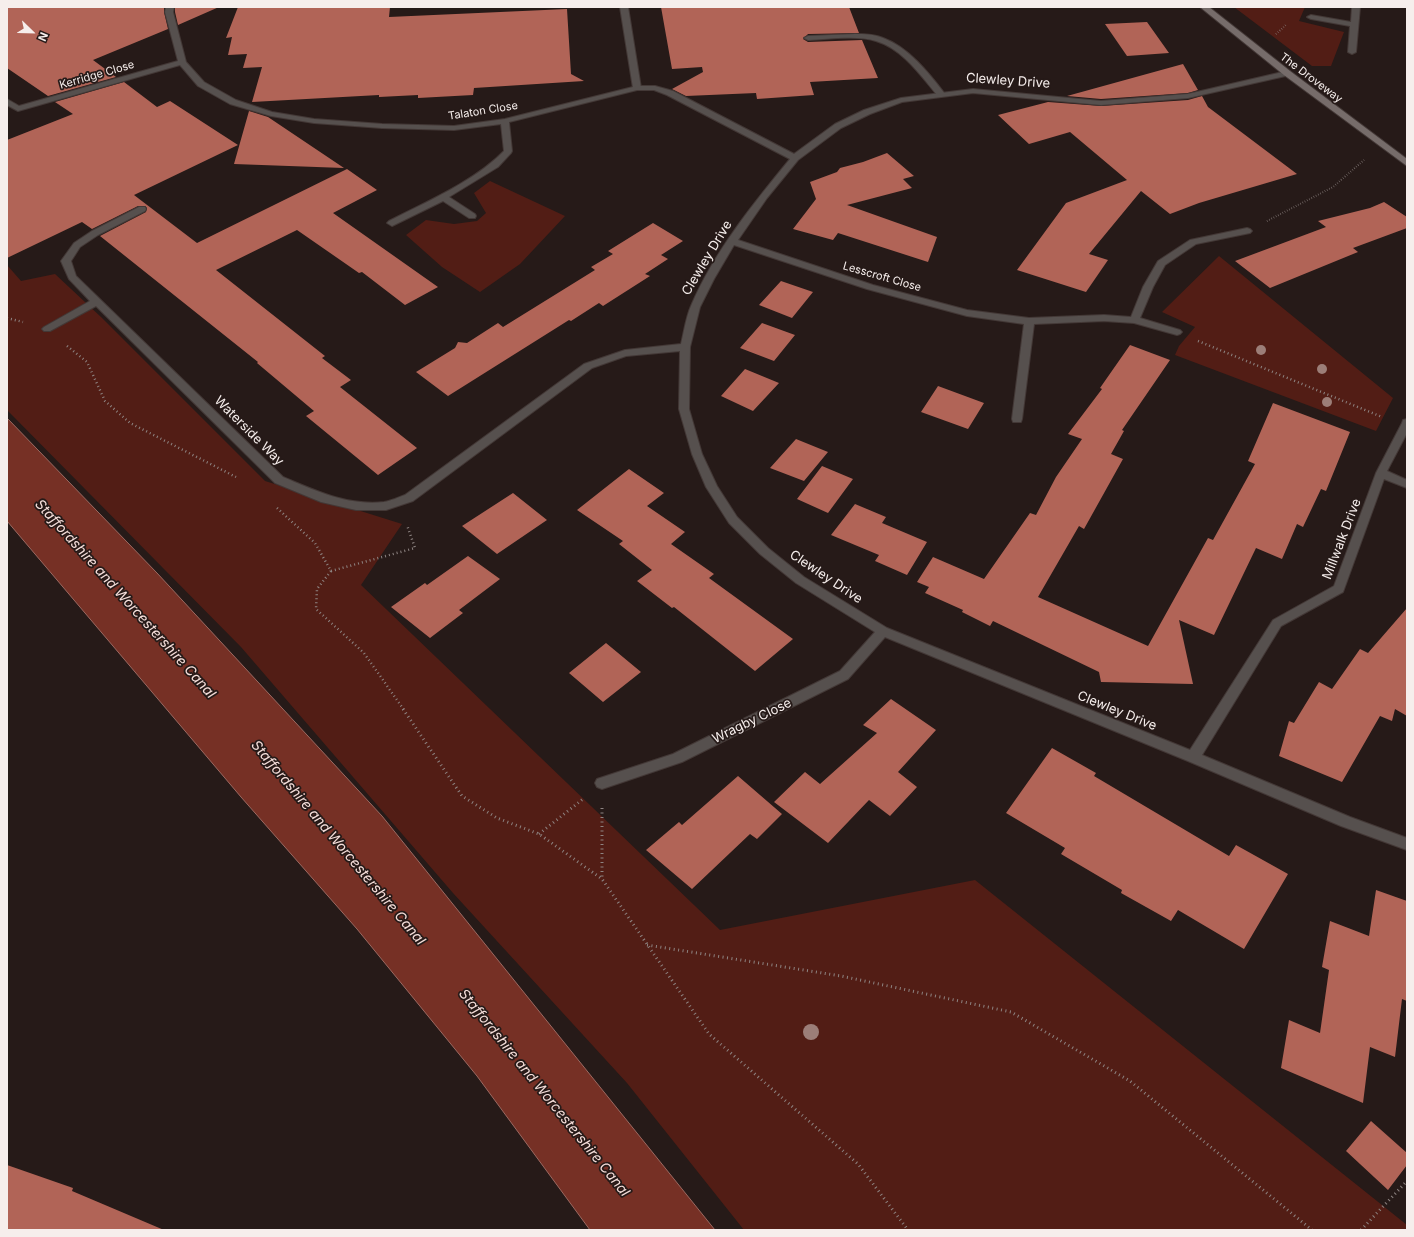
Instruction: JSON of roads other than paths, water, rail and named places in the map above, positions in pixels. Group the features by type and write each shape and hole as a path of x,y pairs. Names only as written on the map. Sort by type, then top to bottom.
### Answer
{"street":[{"name":"Talaton Close","path":"170,7 169,12 182,62 201,84 232,102 271,114 314,121 382,126 454,128 505,121 637,88 655,88 670,93 795,158"},
{"path":"624,7 637,88"},
{"name":"The Droveway","path":"1204,7 1286,73 1407,163"},
{"path":"1352,52 1356,7"},
{"path":"1311,17 1355,25"},
{"path":"808,38 878,38 899,50 941,94"},
{"name":"Kerridge Close","path":"7,113 182,62"},
{"name":"Clewley Drive","path":"1286,73 1188,96 1101,102 973,91 941,94 900,100 867,112 838,126 795,158 764,196 732,241 694,306 685,347 684,409 697,454 712,487 733,520 764,551 800,580 883,631 1193,757 1346,822 1407,844"},
{"path":"7,101 18,109"},
{"path":"392,223 443,197 496,166 508,151 505,121"},
{"path":"443,197 472,216"},
{"name":"Waterside Way","path":"142,209 95,233 77,245 66,261 72,277 279,480 325,499 356,506 386,506 410,498 588,366 625,353 685,347"},
{"path":"1134,320 1148,287 1161,263 1193,242 1248,231"},
{"name":"Lesscroft Close","path":"732,241 870,287 967,313 1029,321 1104,318 1134,320 1177,332"},
{"path":"48,329 97,301"},
{"path":"1017,419 1029,321"},
{"name":"Millwalk Drive","path":"1193,757 1277,623 1339,589 1381,473 1406,425"},
{"path":"1381,473 1407,484"},
{"name":"Wragby Close","path":"602,783 677,758 844,675 883,631"}],"water":[{"name":"Staffordshire and Worcestershire Canal","path":"7,418 157,573 382,816 715,1230 590,1230 477,1076 357,929 241,797 7,521"}]}
